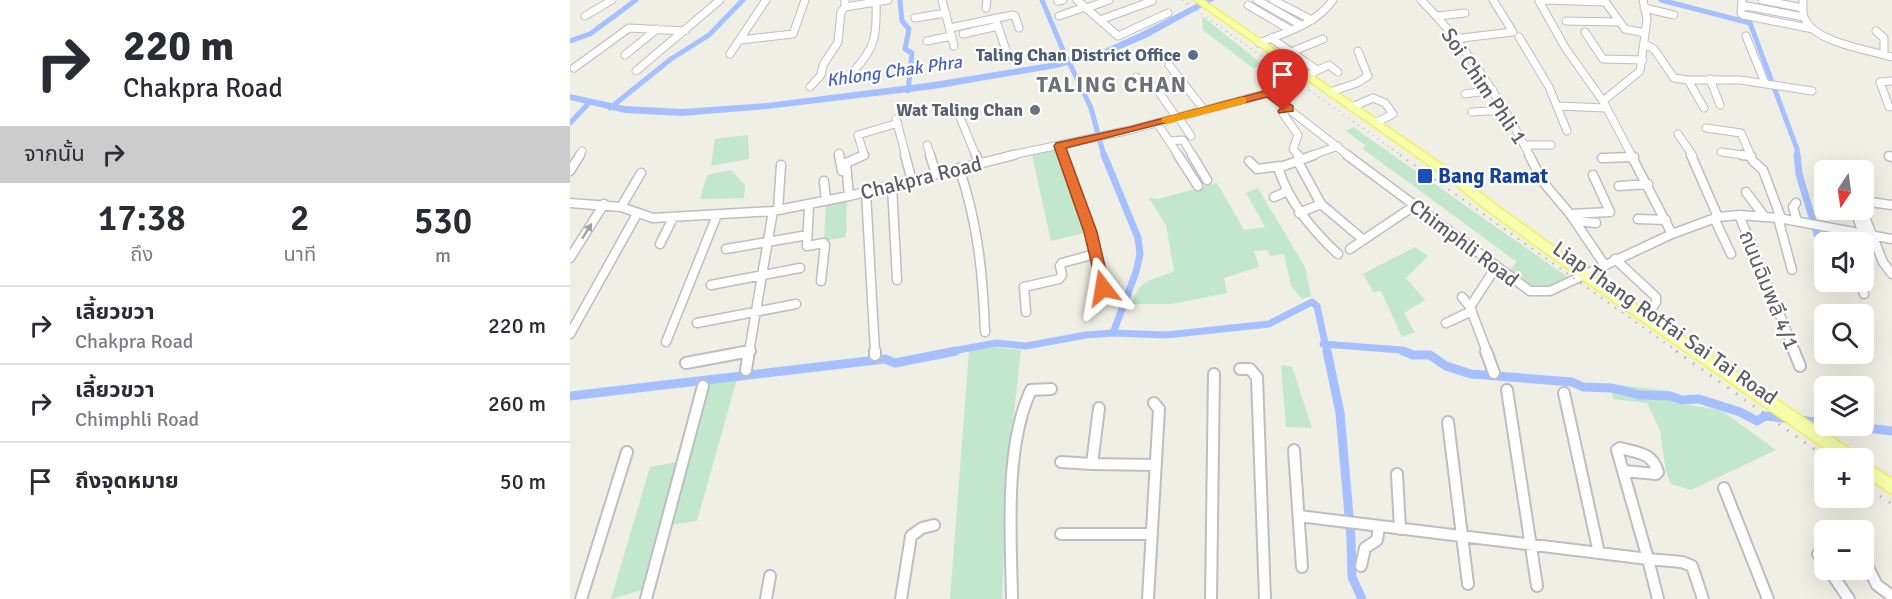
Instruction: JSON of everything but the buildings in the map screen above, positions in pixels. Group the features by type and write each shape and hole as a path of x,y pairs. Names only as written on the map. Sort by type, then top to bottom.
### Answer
{"main road":[{"name":"Liap Thang Rotfai Sai Tai Road","path":"1198,0 1352,106 1484,202 1797,417"},
{"name":"Liap Thang Rotfai Sai Tai Road","path":"1587,272 1650,312 1838,448"},
{"name":"Liap Thang Rotfai Sai Tai Road","path":"1813,429 1843,448"},
{"name":"Liap Thang Rotfai Sai Tai Road","path":"1874,468 1892,480"},
{"path":"1874,475 1892,487"}],"street":[{"path":"585,16 612,0"},
{"path":"636,71 720,0"},
{"path":"730,54 766,0"},
{"path":"740,40 789,36 794,33 805,0"},
{"path":"810,87 821,75 823,65 838,42 840,12 845,3 888,0"},
{"path":"942,0 954,46"},
{"path":"1077,0 1118,36 1168,14"},
{"path":"1059,16 1109,0"},
{"path":"1257,0 1301,25"},
{"path":"1273,0 1312,20"},
{"path":"1258,42 1312,20 1330,6 1333,0"},
{"name":"Soi Chim Phli 1","path":"1421,0 1437,16 1493,90 1526,145 1543,182 1573,218 1604,264"},
{"path":"1453,39 1514,32 1493,0"},
{"path":"1762,0 1803,4 1804,17 1813,28 1830,39 1888,56"},
{"path":"1100,20 1152,1"},
{"path":"1645,33 1626,30 1605,1 1542,1 1566,49 1605,105 1672,234"},
{"path":"854,72 875,46 876,2"},
{"path":"1804,17 1742,3 1741,13 1743,15 1813,28"},
{"path":"1558,106 1605,105 1637,75 1643,60 1647,19 1644,4"},
{"path":"1644,4 1674,15"},
{"path":"1248,5 1289,29"},
{"path":"1124,11 1141,26"},
{"path":"915,18 946,13"},
{"path":"1437,16 1465,13"},
{"path":"950,27 1014,15 1019,28"},
{"path":"995,18 1009,59"},
{"path":"1566,21 1618,22"},
{"path":"963,33 998,26"},
{"path":"574,68 626,28 686,31"},
{"path":"625,55 657,29"},
{"path":"1876,31 1883,36 1888,56"},
{"path":"1585,32 1603,59 1643,60"},
{"path":"927,41 952,36"},
{"path":"1746,36 1769,83"},
{"path":"1519,37 1543,75 1567,131"},
{"path":"1271,38 1317,70"},
{"path":"1291,52 1323,39"},
{"path":"1644,44 1654,49 1674,78 1769,83 1812,91"},
{"path":"1884,44 1892,45"},
{"path":"1330,92 1357,83 1368,76 1358,51"},
{"path":"1169,65 1205,111"},
{"path":"1306,76 1329,65 1338,72"},
{"path":"1136,77 1155,87 1191,136"},
{"path":"1710,79 1720,105"},
{"path":"1688,80 1704,108"},
{"path":"1889,107 1880,82 1892,81"},
{"path":"1465,94 1493,90"},
{"name":"Chakpra Road","path":"570,202 621,207 653,219 775,211 1104,136 1268,93"},
{"name":"Chimphli Road","path":"1268,93 1524,288 1540,292 1550,291 1615,259 1716,217 1764,216 1854,232"},
{"path":"1352,106 1373,98 1385,103 1393,114 1375,123"},
{"path":"1289,109 1282,112 1298,135 1293,149 1321,204 1360,237"},
{"path":"1472,112 1506,110"},
{"path":"959,115 979,163"},
{"path":"847,196 846,163 864,155 858,135 896,121 912,181"},
{"path":"1157,123 1198,186"},
{"path":"1706,128 1739,132 1751,156 1763,170 1779,218 1792,270"},
{"path":"1678,134 1695,159 1731,254"},
{"path":"1169,141 1184,140 1207,180"},
{"path":"927,145 936,174"},
{"path":"1526,145 1551,145"},
{"path":"1060,146 1090,232 1103,288"},
{"path":"1249,160 1257,168 1281,166 1338,147"},
{"path":"570,171 582,151"},
{"path":"1720,152 1751,156"},
{"path":"839,153 847,196"},
{"path":"1602,158 1634,157"},
{"path":"746,370 767,243 775,211 781,165"},
{"path":"1281,166 1279,171 1299,213 1312,231 1338,254"},
{"path":"959,168 973,206 978,232 985,332"},
{"path":"621,207 640,173"},
{"path":"1573,218 1610,212 1593,175"},
{"path":"824,181 826,201"},
{"path":"1619,186 1648,184"},
{"path":"892,186 897,280"},
{"path":"1274,197 1288,191"},
{"path":"866,192 874,355"},
{"path":"1746,192 1764,216"},
{"path":"1796,202 1793,207 1797,221"},
{"path":"1874,203 1892,205"},
{"path":"570,258 604,204"},
{"path":"1299,213 1321,204"},
{"path":"809,205 807,246 824,243 825,245 821,281"},
{"path":"1350,249 1414,206"},
{"path":"570,334 637,213"},
{"path":"666,342 717,215"},
{"name":"ถนนฉิมพลี 4/1","path":"1739,215 1800,366"},
{"path":"660,244 673,218"},
{"path":"1573,218 1596,223"},
{"path":"1638,219 1666,219"},
{"path":"726,249 802,236"},
{"name":"Chimphli Road","path":"1874,236 1892,239"},
{"path":"1874,247 1886,270 1892,274"},
{"path":"1026,312 1024,287 1059,279 1062,275 1061,264 1095,254"},
{"path":"1615,259 1656,297 1656,302 1650,312"},
{"path":"1446,323 1471,309 1496,267"},
{"path":"711,285 800,268"},
{"path":"1462,297 1471,309 1494,373"},
{"path":"697,323 796,304"},
{"path":"686,363 750,351"},
{"path":"1240,369 1250,369 1257,377 1265,599"},
{"path":"1211,599 1214,374"},
{"path":"646,599 704,386"},
{"path":"1012,599 1012,504 1020,416 1025,398 1031,390 1051,389"},
{"path":"1507,390 1537,586"},
{"path":"1564,393 1599,553"},
{"path":"1148,599 1159,409 1154,403"},
{"path":"1092,464 1099,408"},
{"path":"1448,422 1468,584"},
{"path":"1294,450 1302,516 1302,567"},
{"path":"581,599 627,452"},
{"path":"1061,462 1156,465"},
{"path":"1624,471 1658,599"},
{"path":"1396,474 1400,529"},
{"path":"1724,488 1768,599"},
{"path":"1302,516 1682,562 1692,567 1703,599"},
{"path":"901,599 910,536 921,528 934,525"},
{"path":"1361,566 1365,548 1377,540 1378,527"},
{"path":"1061,534 1151,534"},
{"path":"766,599 770,576"},
{"path":"1836,580 1849,599"},
{"path":"1873,580 1882,592 1892,596"}],"green space":[{"path":"1202,16 1263,65 1253,68 1203,30"},
{"path":"1353,127 1569,278 1551,286 1538,287 1509,271 1517,262 1363,149 1365,145 1346,131"},
{"path":"748,135 749,159 711,166 715,139"},
{"path":"1058,149 1088,232 1051,241 1032,155"},
{"path":"731,170 745,185 744,198 700,199 707,175"},
{"path":"1217,183 1244,230 1265,227 1246,193 1258,188 1305,267 1311,296 1302,299 1291,286 1284,254 1270,256 1267,250 1254,251 1259,267 1224,278 1227,293 1171,304 1132,304 1143,285 1174,271 1166,225 1149,198 1158,199"},
{"path":"847,198 846,237 824,241 826,203"},
{"path":"1415,247 1428,256 1406,278 1425,300 1404,313 1415,332 1402,337 1381,291 1373,292 1363,274"},
{"path":"992,347 1021,350 1008,465 1002,599 950,599 969,351"},
{"path":"1281,365 1292,367 1312,428 1286,427"},
{"path":"737,379 697,521 671,525 710,382"},
{"path":"1610,384 1671,391 1675,403 1721,410 1776,450 1691,490 1671,484 1666,472 1660,430 1647,403 1613,399"},
{"path":"677,462 642,590 611,599 650,467"}],"waterway":[{"path":"570,41 590,34 636,0"},
{"path":"610,108 671,59 709,35 743,0"},
{"path":"900,0 902,21 909,29 905,49 912,53 908,91"},
{"path":"1042,0 1068,62"},
{"name":"Khlong Chak Phra","path":"570,97 625,110 682,112 767,106 934,86 1056,65 1101,54 1143,36 1211,0"},
{"path":"1661,0 1750,23 1798,156"},
{"path":"1069,62 1091,108 1104,156"},
{"path":"570,123 588,104"},
{"path":"1104,155 1138,238 1140,254 1136,272 1113,333"},
{"path":"1797,155 1799,174 1816,232"},
{"path":"1113,333 1166,335 1269,324 1312,302 1317,306 1325,344"},
{"path":"948,352 996,343 1026,346 1086,335 1113,333"},
{"path":"1325,344 1407,352"},
{"path":"1325,344 1327,352"},
{"path":"570,396 885,359 895,363 956,351"},
{"path":"1327,351 1340,413 1351,538 1352,577 1362,599"},
{"path":"1403,351 1413,355 1430,355 1446,366 1471,374 1572,382 1583,387 1612,388 1640,395 1670,396 1682,400 1699,399 1740,412 1757,421 1765,416 1814,422"},
{"path":"1874,429 1892,431"}],"railway":[{"path":"1182,0 1402,156"},
{"path":"1400,155 1678,352"},
{"path":"1676,351 1814,449"},
{"path":"1874,492 1892,504"}],"slow traffic":[{"path":"1166,121 1243,100"}],"place":[{"name":"Taling Chan District Office","path":"1193,55"},
{"name":"Wat Taling Chan","path":"1035,110"},
{"name":"Bang Ramat","path":"1425,176"}],"district":[{"name":"TALING CHAN","path":"1112,84"}],"route":[{"path":"1103,288 1090,232 1060,146 1205,111 1268,93 1289,109 1283,111"}]}
